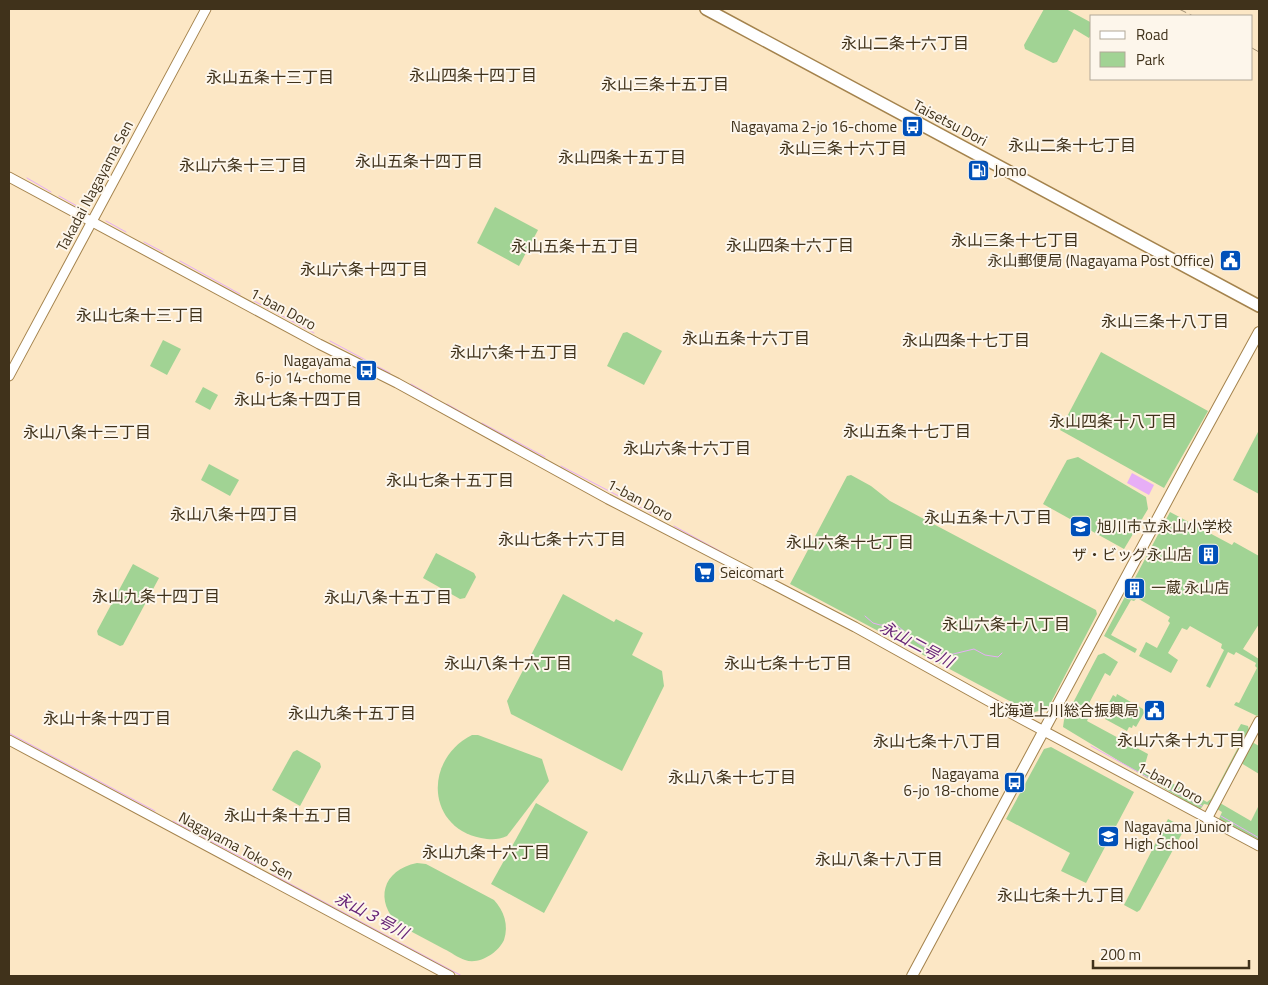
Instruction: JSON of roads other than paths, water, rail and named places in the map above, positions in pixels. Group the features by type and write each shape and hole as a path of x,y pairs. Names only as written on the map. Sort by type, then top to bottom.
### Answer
{"highway":[{"name":"Taisetsu Dori","path":"706,9 1259,306"}],"main road":[{"path":"912,976 1259,332"}],"street":[{"name":"Takadai Nagayama Sen","path":"9,376 206,9"},
{"name":"1-ban Doro","path":"9,178 388,379 608,499 855,628 1259,846"},
{"path":"1208,819 1259,721"},
{"name":"Nagayama Toko Sen","path":"9,740 450,976"}],"waterway":[{"name":"永山二号川","path":"27,178 51,192"},
{"name":"永山二号川","path":"59,196 84,210"},
{"name":"永山二号川","path":"106,221 126,232"},
{"name":"永山二号川","path":"144,242 163,252"},
{"name":"永山二号川","path":"180,261 240,294"},
{"name":"永山二号川","path":"254,301 314,333"},
{"name":"永山二号川","path":"330,341 390,373"},
{"name":"永山二号川","path":"411,384 432,396"},
{"name":"永山二号川","path":"447,404 468,416"},
{"name":"永山二号川","path":"482,423 545,457"},
{"name":"永山二号川","path":"561,466 657,516"},
{"name":"永山二号川","path":"674,526 727,555"},
{"path":"865,616 873,623 899,627 918,643 940,655 945,656 974,649 985,655 998,657 1002,653"},
{"name":"永山二号川","path":"968,685 1031,718"},
{"name":"永山３号川","path":"9,733 155,811"},
{"name":"永山二号川","path":"1091,746 1202,806"},
{"name":"永山二号川","path":"1221,816 1259,838"},
{"name":"永山３号川","path":"173,821 256,865"},
{"name":"永山３号川","path":"272,874 462,976"}],"railway":[{"path":"1179,9 1191,15"},
{"path":"1253,49 1259,52"}],"place":[{"name":"Nagayama 2-jo 16-chome","path":"913,127"},
{"name":"Jomo","path":"978,171"},
{"name":"永山郵便局 (Nagayama Post Office)","path":"1230,261"},
{"name":"Nagayama 6-jo 14-chome","path":"367,370"},
{"name":"旭川市立永山小学校","path":"1081,527"},
{"name":"ザ・ビッグ永山店","path":"1208,555"},
{"name":"Seicomart","path":"704,573"},
{"name":"一蔵 永山店","path":"1135,588"},
{"name":"北海道上川総合振興局","path":"1155,711"},
{"name":"Nagayama 6-jo 18-chome","path":"1015,783"},
{"name":"Nagayama Junior High School","path":"1108,836"}],"district":[{"name":"永山二条十六丁目","path":"905,43"},
{"name":"永山四条十四丁目","path":"473,75"},
{"name":"永山五条十三丁目","path":"270,77"},
{"name":"永山三条十五丁目","path":"665,84"},
{"name":"永山二条十七丁目","path":"1072,145"},
{"name":"永山三条十六丁目","path":"843,148"},
{"name":"永山四条十五丁目","path":"622,157"},
{"name":"永山五条十四丁目","path":"419,161"},
{"name":"永山六条十三丁目","path":"243,165"},
{"name":"永山三条十七丁目","path":"1015,240"},
{"name":"永山四条十六丁目","path":"790,245"},
{"name":"永山五条十五丁目","path":"575,246"},
{"name":"永山六条十四丁目","path":"364,269"},
{"name":"永山七条十三丁目","path":"140,315"},
{"name":"永山三条十八丁目","path":"1165,321"},
{"name":"永山五条十六丁目","path":"746,338"},
{"name":"永山四条十七丁目","path":"966,340"},
{"name":"永山六条十五丁目","path":"514,352"},
{"name":"永山七条十四丁目","path":"298,399"},
{"name":"永山四条十八丁目","path":"1113,421"},
{"name":"永山五条十七丁目","path":"907,431"},
{"name":"永山八条十三丁目","path":"87,432"},
{"name":"永山六条十六丁目","path":"687,448"},
{"name":"永山七条十五丁目","path":"450,480"},
{"name":"永山八条十四丁目","path":"234,514"},
{"name":"永山五条十八丁目","path":"988,517"},
{"name":"永山七条十六丁目","path":"562,539"},
{"name":"永山六条十七丁目","path":"850,542"},
{"name":"永山九条十四丁目","path":"156,596"},
{"name":"永山八条十五丁目","path":"388,597"},
{"name":"永山六条十八丁目","path":"1006,624"},
{"name":"永山八条十六丁目","path":"508,663"},
{"name":"永山七条十七丁目","path":"788,663"},
{"name":"永山九条十五丁目","path":"352,713"},
{"name":"永山十条十四丁目","path":"107,718"},
{"name":"永山六条十九丁目","path":"1181,740"},
{"name":"永山七条十八丁目","path":"937,741"},
{"name":"永山八条十七丁目","path":"732,777"},
{"name":"永山十条十五丁目","path":"288,815"},
{"name":"永山九条十六丁目","path":"486,852"},
{"name":"永山八条十八丁目","path":"879,859"},
{"name":"永山七条十九丁目","path":"1061,895"}]}
